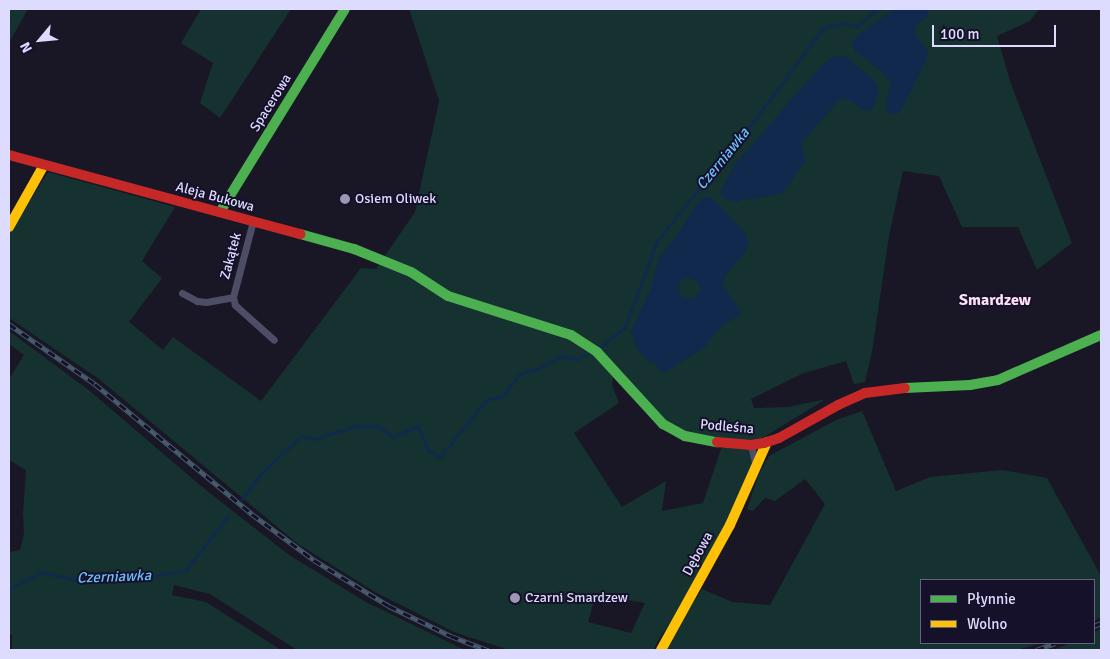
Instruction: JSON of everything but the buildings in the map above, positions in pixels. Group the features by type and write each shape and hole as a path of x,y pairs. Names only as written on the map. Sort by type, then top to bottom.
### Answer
{"street":[{"name":"Spacerowa","path":"220,212 345,9"},
{"name":"Aleja Bukowa","path":"9,155 364,252 411,272"},
{"path":"9,227 44,165"},
{"name":"Zakątek","path":"253,221 233,298 235,305 274,340"},
{"name":"Podleśna","path":"411,272 432,287 460,300 576,338 597,352 656,418 678,434 704,440 751,445 767,442 865,393 886,388 970,385 998,380 1101,335"},
{"name":"Zakątek","path":"182,293 197,301 206,302 233,298"},
{"name":"Dębowa","path":"661,650 730,525 767,442"},
{"path":"751,445 756,470"}],"green space":[{"path":"9,9 28,9 9,43"},
{"path":"201,9 291,9 220,118 200,103 213,63 181,43"},
{"path":"409,9 1039,9 1030,21 997,36 1011,84 1072,243 1037,270 1018,227 962,227 939,176 903,171 889,236 872,352 865,382 854,384 846,361 804,373 751,399 754,408 788,407 826,399 751,445 756,470 700,579 657,642 654,650 509,650 454,632 375,592 298,544 99,379 9,318 9,234 48,172 175,207 142,261 162,278 129,322 163,350 173,337 261,401 361,268 376,269 415,212 439,101","holes":["614,372 678,433 723,443 703,503 662,511 666,481 622,507 574,433 619,403 612,385","596,594 645,603 631,633 588,622"]},
{"path":"9,331 90,391 201,486 289,555 366,602 465,650 297,650 210,594 174,585 172,595 206,602 281,650 12,650 12,635 9,633 9,552 20,550 24,533 23,513 26,470 9,460 9,379 24,355 9,344"},
{"path":"862,411 896,491 930,477 1002,470 1047,478 1101,576 1101,617 1095,620 1095,579 920,579 920,644 1037,644 1018,650 666,650 675,631 702,589 732,602 770,605 825,504 805,479 775,501 765,498 753,511 747,509 759,474 769,456 836,420"},
{"path":"1101,629 1101,650 1053,650 1068,644 1095,644 1095,632"}],"water":[{"path":"895,9 929,9 928,16 916,26 915,35 928,52 926,61 901,110 896,115 888,112 885,107 891,84 883,73 856,52 851,44 860,33"},
{"path":"845,56 874,80 879,91 871,110 864,111 849,100 840,99 803,141 803,153 806,160 783,193 749,200 745,198 738,202 724,199 720,193 733,167 811,77 829,59"},
{"path":"707,197 714,200 744,231 748,241 746,251 725,276 723,286 740,310 740,314 720,328 703,349 665,372 658,370 657,364 649,362 636,348 631,331 651,288 658,259 672,242 701,198","holes":["688,277 698,283 701,291 694,298 685,298 680,294 678,286 682,280"]}],"waterway":[{"name":"Czerniawka","path":"601,347 625,327 657,241 757,117 823,28 843,23 857,26 879,9"},
{"name":"Czerniawka","path":"242,499 261,474 301,436 315,439 353,427 378,426 393,437 418,426 428,450 440,457 486,400 502,396 520,374 537,369 561,356 577,359 587,354"},
{"name":"Czerniawka","path":"9,589 42,572 78,580 142,578 186,570 228,516"}],"railway":[{"path":"9,324 95,384 252,514 314,560 389,606 451,636 488,650"},
{"path":"1095,626 1101,623"},
{"path":"1036,650 1052,644"}],"traffic: fast":[{"path":"220,212 345,9"},
{"path":"300,234 354,249 411,272 448,296 571,335 597,352 663,424 685,436 717,442"},
{"path":"905,388 970,385 998,380 1101,335"}],"traffic: slow":[{"path":"9,227 44,165"},
{"path":"661,650 730,525 767,442"}],"traffic: jam":[{"path":"9,155 300,234"},
{"path":"717,442 751,445 764,443 779,438 838,405 865,393 905,388"}],"place":[{"name":"Osiem Oliwek","path":"345,199"},
{"name":"Czarni Smardzew","path":"515,598"}],"district":[{"name":"Smardzew","path":"995,300"}]}
